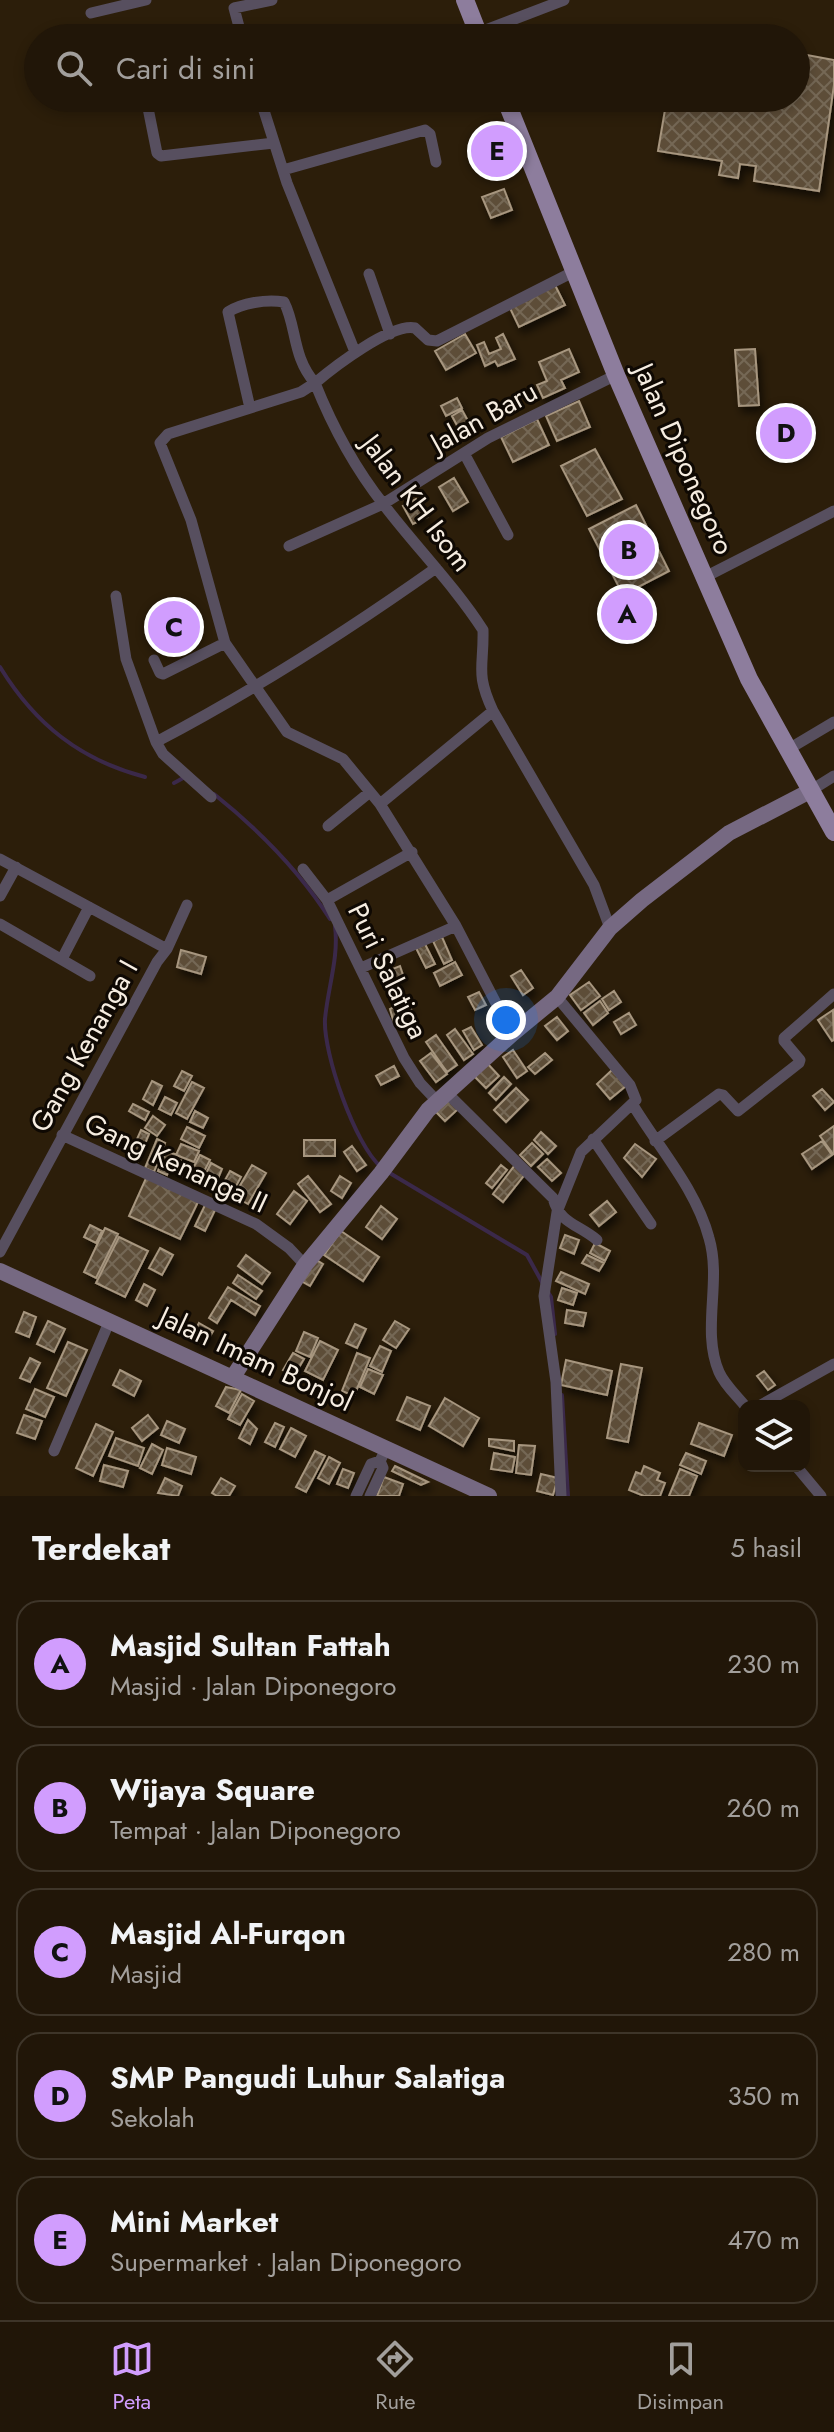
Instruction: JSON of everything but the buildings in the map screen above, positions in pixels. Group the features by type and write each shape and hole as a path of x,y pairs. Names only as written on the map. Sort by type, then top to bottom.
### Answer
{"main road":[{"path":"465,0 474,24"},
{"name":"Jalan Diponegoro","path":"511,112 616,375 749,679 834,832"}],"street":[{"path":"91,13 146,0"},
{"path":"238,24 233,4 272,0"},
{"path":"507,24 564,0"},
{"path":"149,112 157,153 161,156 274,143"},
{"path":"264,112 329,293 355,352"},
{"path":"283,170 425,130 430,134 436,162"},
{"path":"512,1034 456,926 380,804 343,759 287,732 225,643 191,520 160,443 168,434 301,392 355,352 390,334 410,327 420,331 428,340 437,341 575,271"},
{"path":"369,274 390,334"},
{"name":"Jalan KH Isom","path":"250,408 227,317 230,309 272,301 284,302 294,343 334,430 383,504 483,630 482,687 594,885 610,928"},
{"name":"Jalan Baru","path":"289,546 383,504 488,438 616,375"},
{"path":"464,453 508,535"},
{"path":"705,577 834,511"},
{"path":"159,740 368,616 436,568"},
{"path":"116,596 126,659 163,754 211,797"},
{"path":"154,660 163,674 225,643"},
{"path":"380,804 493,711"},
{"path":"787,750 834,722"},
{"path":"233,1377 305,1265 442,1097 557,997 610,928 729,833 834,776"},
{"path":"328,826 370,792"},
{"name":"Puri Salatiga","path":"412,852 327,900 412,1072 553,1198 557,1212 565,1220 597,1240"},
{"path":"0,859 167,949"},
{"path":"0,896 16,867"},
{"path":"303,869 327,900"},
{"name":"Gang Kenanga I","path":"0,1252 157,962 167,949 187,905"},
{"path":"62,959 89,907"},
{"path":"0,924 90,976"},
{"path":"361,968 456,926"},
{"path":"655,1141 719,1094 738,1111 799,1063 800,1060 784,1038 834,994"},
{"path":"557,997 630,1085 636,1100 581,1152 557,1212 545,1287 556,1382 561,1496"},
{"path":"633,1105 691,1193 705,1226 713,1253 711,1347 720,1375 740,1400"},
{"name":"Gang Kenanga II","path":"62,1135 256,1224 289,1248 305,1265"},
{"path":"593,1139 651,1224"},
{"name":"Jalan Imam Bonjol","path":"0,1271 233,1377 383,1455 479,1494"},
{"path":"54,1451 110,1320"},
{"path":"770,1400 834,1364"},
{"path":"356,1496 371,1464 383,1455"},
{"path":"370,1496 383,1468 383,1455"},
{"path":"801,1472 821,1496"}],"waterway":[{"path":"0,667 28,706 61,737 100,761 145,777"},
{"path":"174,783 185,777"},
{"path":"214,794 277,852 330,919"},
{"path":"335,926 334,961 325,1019 329,1053 351,1119 371,1156 381,1167"},
{"path":"388,1172 527,1255 543,1284"},
{"path":"548,1292 555,1334"},
{"path":"562,1395 568,1496"}],"place":[{"name":"Mini Market","path":"497,151"},
{"name":"SMP Pangudi Luhur Salatiga","path":"786,433"},
{"name":"Wijaya Square","path":"629,550"},
{"name":"Masjid Sultan Fattah","path":"627,614"},
{"name":"Masjid Al-Furqon","path":"174,627"}]}
